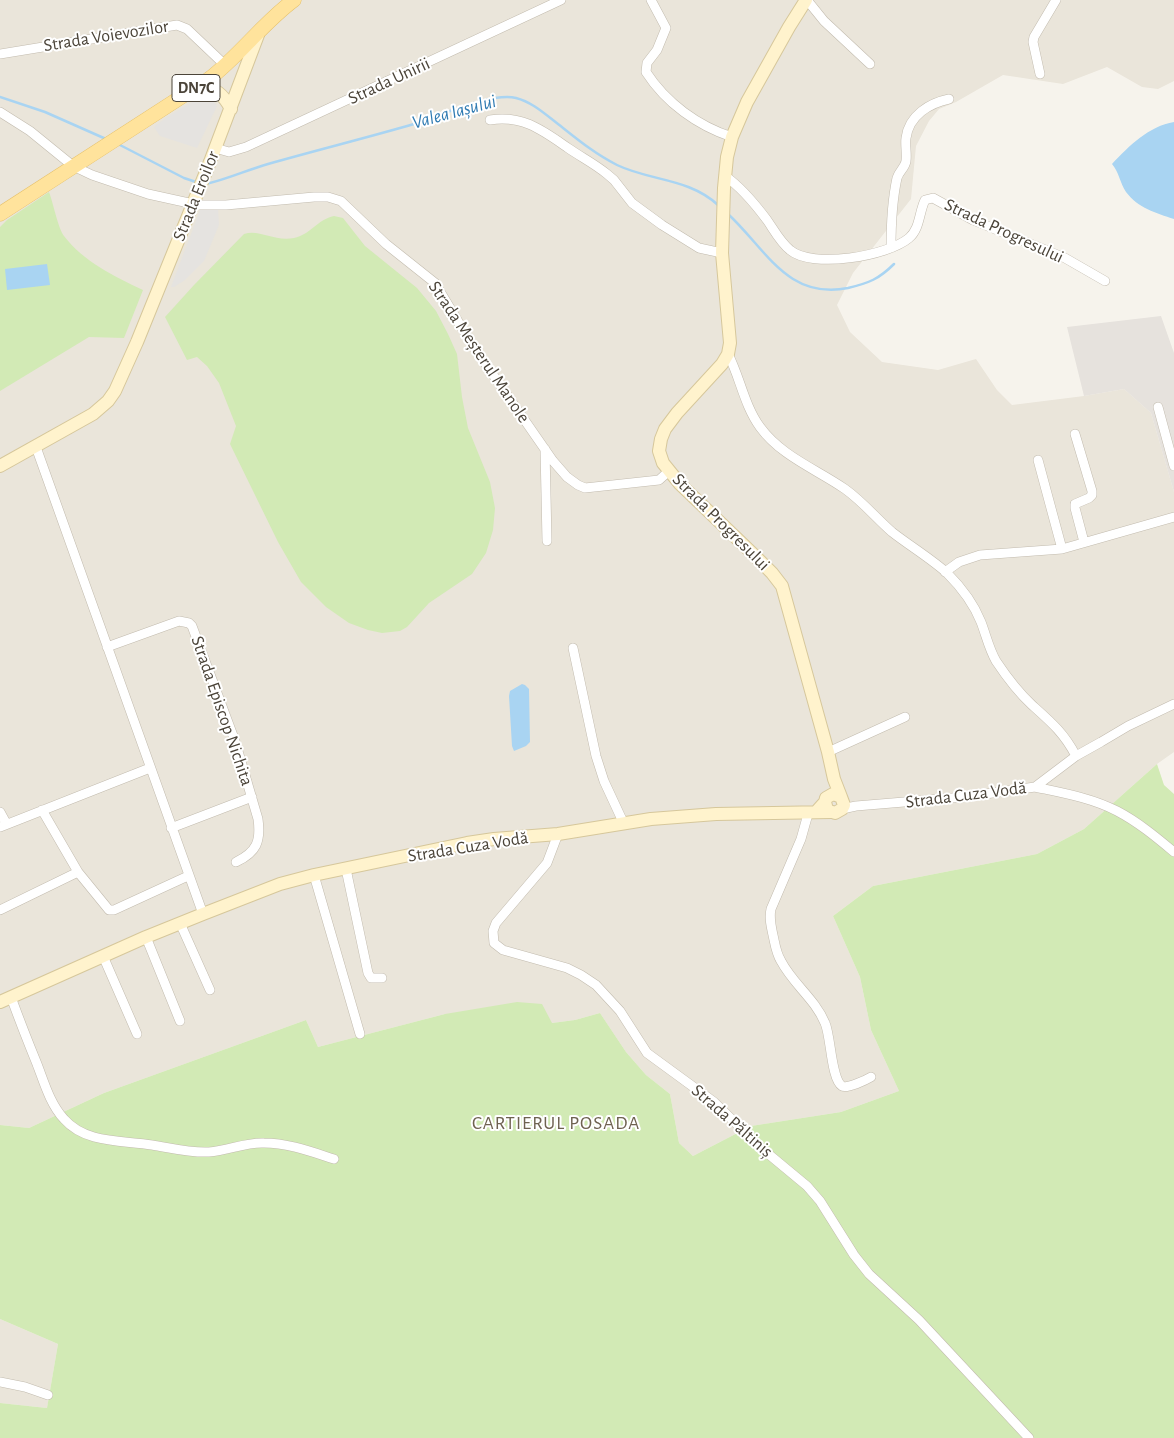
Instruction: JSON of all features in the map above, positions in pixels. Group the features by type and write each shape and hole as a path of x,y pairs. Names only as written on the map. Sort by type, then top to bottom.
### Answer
{"main road":[{"name":"Strada Eroilor","path":"258,34 294,0"},
{"name":"DN7C","path":"0,214 199,86 226,66 258,34"}],"street":[{"name":"Strada Unirii","path":"215,148 229,152 246,148 561,0"},
{"path":"651,0 666,28 657,50 647,63 646,72 685,114 713,130 732,137"},
{"path":"870,64 824,21 807,0 789,27 747,102 732,137 725,182 722,253 730,343 728,354 736,368 749,408 759,426 772,441 789,455 825,475 848,491 892,531 945,572 966,592 997,662 1022,694 1060,730 1076,756"},
{"path":"1040,74 1033,42 1056,0"},
{"name":"Strada Voievozilor","path":"0,54 177,24 187,29 226,66"},
{"name":"Strada Eroilor","path":"36,447 93,414 108,401 127,366 231,109 258,34"},
{"path":"199,86 209,86 224,96 231,109"},
{"path":"890,248 896,180 906,161 906,136 908,128 921,112 935,102 950,100"},
{"path":"0,112 30,131 73,166"},
{"path":"490,120 502,118 515,119 529,123 545,132 607,174 632,203 685,241 699,248 722,253"},
{"name":"Strada Meșterul Manole","path":"73,166 92,175 148,194 226,205 314,197 328,197 341,201 386,244 435,284 470,343 567,478 585,488 659,480 669,472"},
{"name":"Strada Progresului","path":"725,182 735,183 765,218 785,246 803,258 822,260 848,258 890,248 911,237 916,230 925,200 932,198 973,220 1064,258 1105,280"},
{"name":"Strada Progresului","path":"728,354 722,364 664,429 660,439 660,451 669,472 772,573 782,586 834,779 829,805"},
{"path":"1158,407 1174,466"},
{"path":"1075,434 1092,491 1092,495 1076,504 1075,508 1084,542"},
{"path":"0,466 36,447 203,914"},
{"path":"545,449 546,541"},
{"path":"1038,460 1062,549"},
{"path":"945,572 959,562 980,555 1062,549 1174,517"},
{"name":"Strada Episcop Nichita","path":"107,647 179,621 189,622 232,732 258,818 258,839 250,855 236,862"},
{"path":"573,648 596,756 606,788 624,824"},
{"name":"Strada Cuza Vodă","path":"5,999 146,937 280,884 314,875 467,843 558,834 651,819 964,797 1035,787 1076,756 1128,726 1174,704"},
{"path":"828,752 905,718"},
{"path":"0,812 3,825 150,768"},
{"path":"1035,787 1090,800 1117,811 1141,825 1174,852"},
{"name":"Strada Episcop Nichita","path":"171,828 252,797"},
{"path":"829,805 801,839 771,908 771,927 775,947 787,970 811,998 825,1023 834,1068 839,1082 847,1087 872,1078"},
{"path":"42,810 78,872 111,911 188,876"},
{"name":"Strada Păltiniș","path":"558,834 547,863 496,923 492,936 494,943 503,950 574,971 587,978 606,994 620,1011 647,1053 714,1102 760,1147 807,1186 820,1201 868,1274 919,1320 1029,1438"},
{"path":"346,868 368,973 371,978 382,978"},
{"path":"0,910 78,872"},
{"path":"314,875 360,1034"},
{"path":"180,923 210,990"},
{"path":"146,937 180,1021"},
{"path":"103,956 137,1034"},
{"path":"5,999 59,1112 74,1128 89,1136 114,1142 206,1152 218,1152 249,1144 276,1143 334,1159"},
{"path":"0,1382 25,1387 48,1395"}],"shaded area":[{"path":"0,0 1174,0 1174,81 1158,89 1142,87 1107,67 1063,84 1003,75 956,102 939,109 929,121 916,146 911,199 853,273 837,305 850,332 882,362 938,370 976,359 997,390 1012,405 1124,389 1151,413 1174,492 1174,752 1157,764 1084,829 1037,854 873,886 833,916 860,977 871,1030 899,1091 841,1112 751,1126 693,1156 679,1143 670,1094 646,1075 626,1052 600,1013 575,1020 552,1023 445,1014 318,1047 306,1020 104,1093 29,1128 0,1125"},
{"path":"207,93 217,106 197,148 160,136 154,127"},
{"path":"218,208 219,225 204,261 185,280 171,287 200,210"},
{"path":"1161,316 1174,353 1174,492 1151,413 1124,389 1084,396 1067,327"},
{"path":"0,1319 58,1344 47,1408 0,1403"}],"green space":[{"path":"49,192 62,232 72,245 100,268 143,290 124,338 89,337 0,391 0,227 7,220"},
{"path":"334,216 343,218 365,246 417,288 436,311 457,354 468,428 490,482 495,508 493,530 486,553 472,574 429,603 407,627 400,631 382,633 349,623 326,607 301,582 278,542 230,444 236,426 219,383 207,366 197,357 187,360 165,317 244,234 256,233 287,239 294,238 305,234 323,220"},
{"path":"1157,764 1164,785 1174,794 1174,1438 0,1438 0,1403 47,1408 58,1344 0,1319 0,1125 29,1128 104,1093 306,1020 318,1047 445,1014 517,1002 542,1004 552,1023 575,1020 600,1013 626,1052 646,1075 670,1094 679,1143 693,1156 751,1126 841,1112 899,1091 871,1030 860,977 833,916 873,886 1037,854 1084,829"}],"water":[{"path":"1174,122 1174,219 1148,209 1131,198 1124,189 1112,164 1132,144 1148,132"},
{"path":"47,264 50,285 7,290 5,269"},
{"path":"522,684 529,689 530,742 526,746 514,751 512,746 509,696 510,691"}],"waterway":[{"name":"Valea Iașului","path":"0,97 45,112 106,139"},
{"name":"Valea Iașului","path":"206,184 268,164 414,124 480,101 506,97 516,98 533,105 586,146 617,165 695,190 707,196 718,205"},
{"name":"Valea Iașului","path":"118,144 184,178 199,183"},
{"name":"Valea Iașului","path":"728,214 779,269 793,279 809,286 827,290 848,288 878,277 894,264"}],"district":[{"name":"CARTIERUL POSADA","path":"556,1123"}]}
